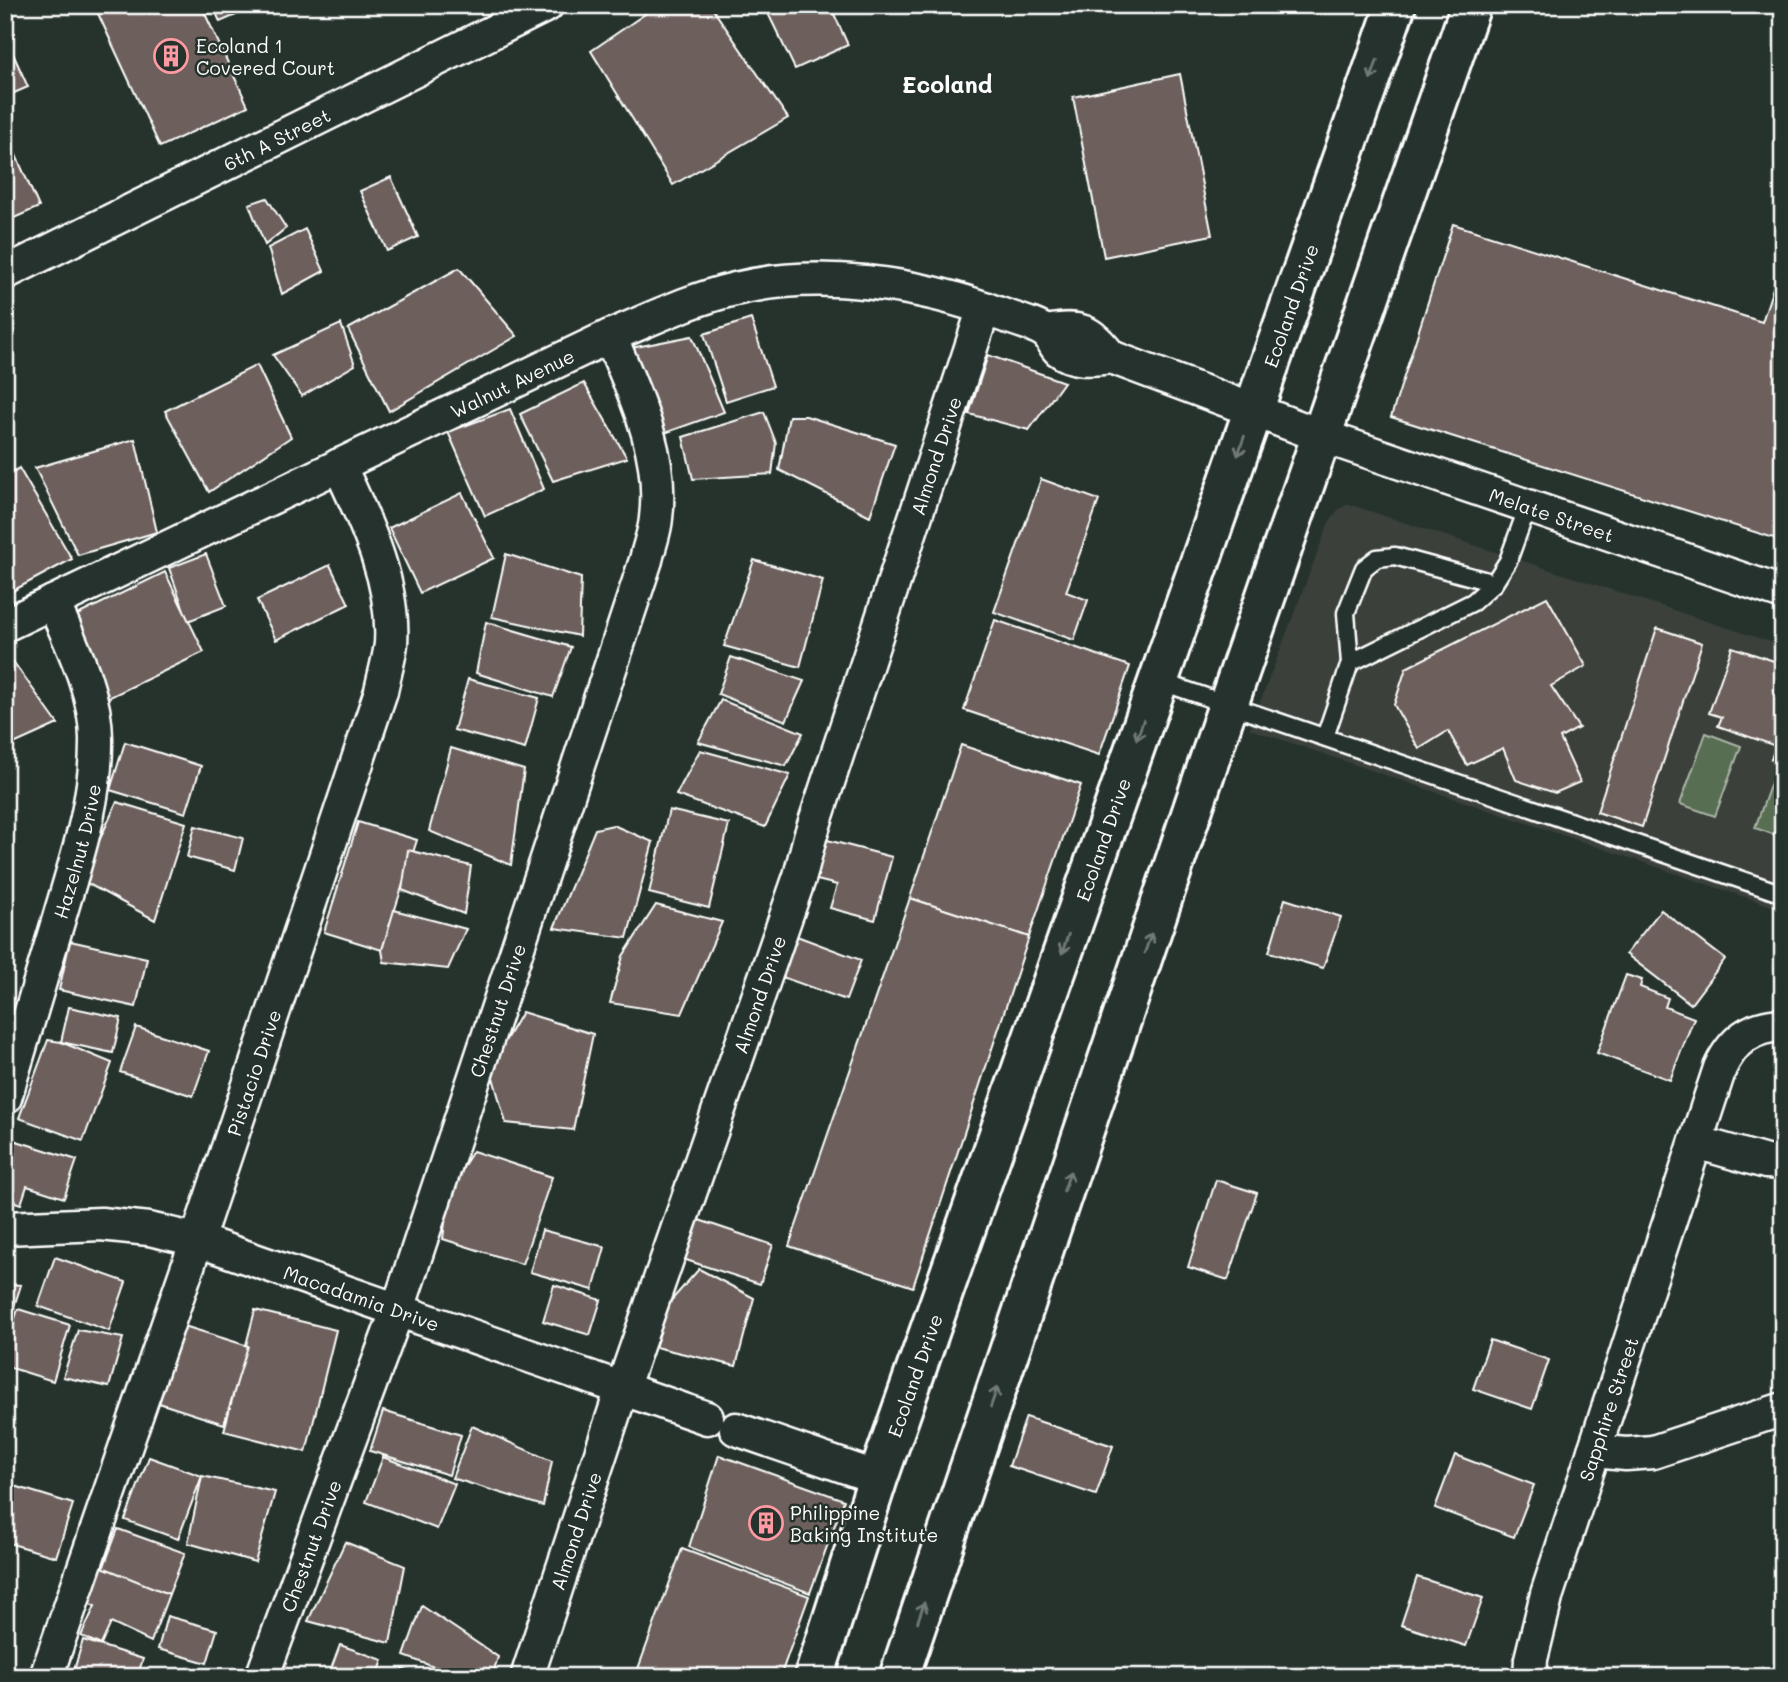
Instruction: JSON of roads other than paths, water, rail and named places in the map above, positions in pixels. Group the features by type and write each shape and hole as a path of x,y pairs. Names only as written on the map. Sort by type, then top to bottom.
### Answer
{"main road":[{"name":"Ecoland Drive","path":"814,1677 878,1478 1396,5"},
{"path":"899,1677 1228,705 1471,5"}],"street":[{"name":"6th A Street","path":"5,273 547,5"},
{"name":"Walnut Avenue","path":"5,625 610,336 684,305 734,289 787,280 852,280 915,290 984,308 1046,332 1060,350 1066,353 1086,360 1111,356 1253,411"},
{"name":"Almond Drive","path":"527,1677 622,1389 800,876 810,837 984,308"},
{"name":"Chestnut Drive","path":"262,1677 398,1309 637,586 656,519 658,481 652,443 640,406 610,336"},
{"name":"Melate Street","path":"1253,411 1783,593"},
{"name":"Pistacio Drive","path":"46,1677 197,1240 381,691 391,645 390,601 365,522 339,465"},
{"name":"Hazelnut Drive","path":"5,1098 83,835 94,783 96,736 90,700 77,659 53,602"},
{"name":"Sapphire Street","path":"1530,1677 1531,1659 1547,1594 1728,1051 1740,1039 1755,1030 1783,1025"},
{"path":"1696,1142 1766,1163 1783,1163"},
{"name":"Macadamia Drive","path":"5,1228 101,1224 149,1229 197,1240 878,1478"},
{"path":"1594,1451 1626,1454 1653,1452 1783,1409"}],"lane":[{"path":"1350,663 1473,602 1494,583 1508,561 1528,506"},
{"path":"1325,737 1350,663 1346,613 1364,568 1377,558 1395,556 1494,583"},
{"path":"1157,681 1783,894"}],"place":[{"name":"Ecoland 1 Covered Court","path":"171,56"},
{"name":"Philippine Baking Institute","path":"766,1523"}],"district":[{"name":"Ecoland","path":"947,84"}]}
